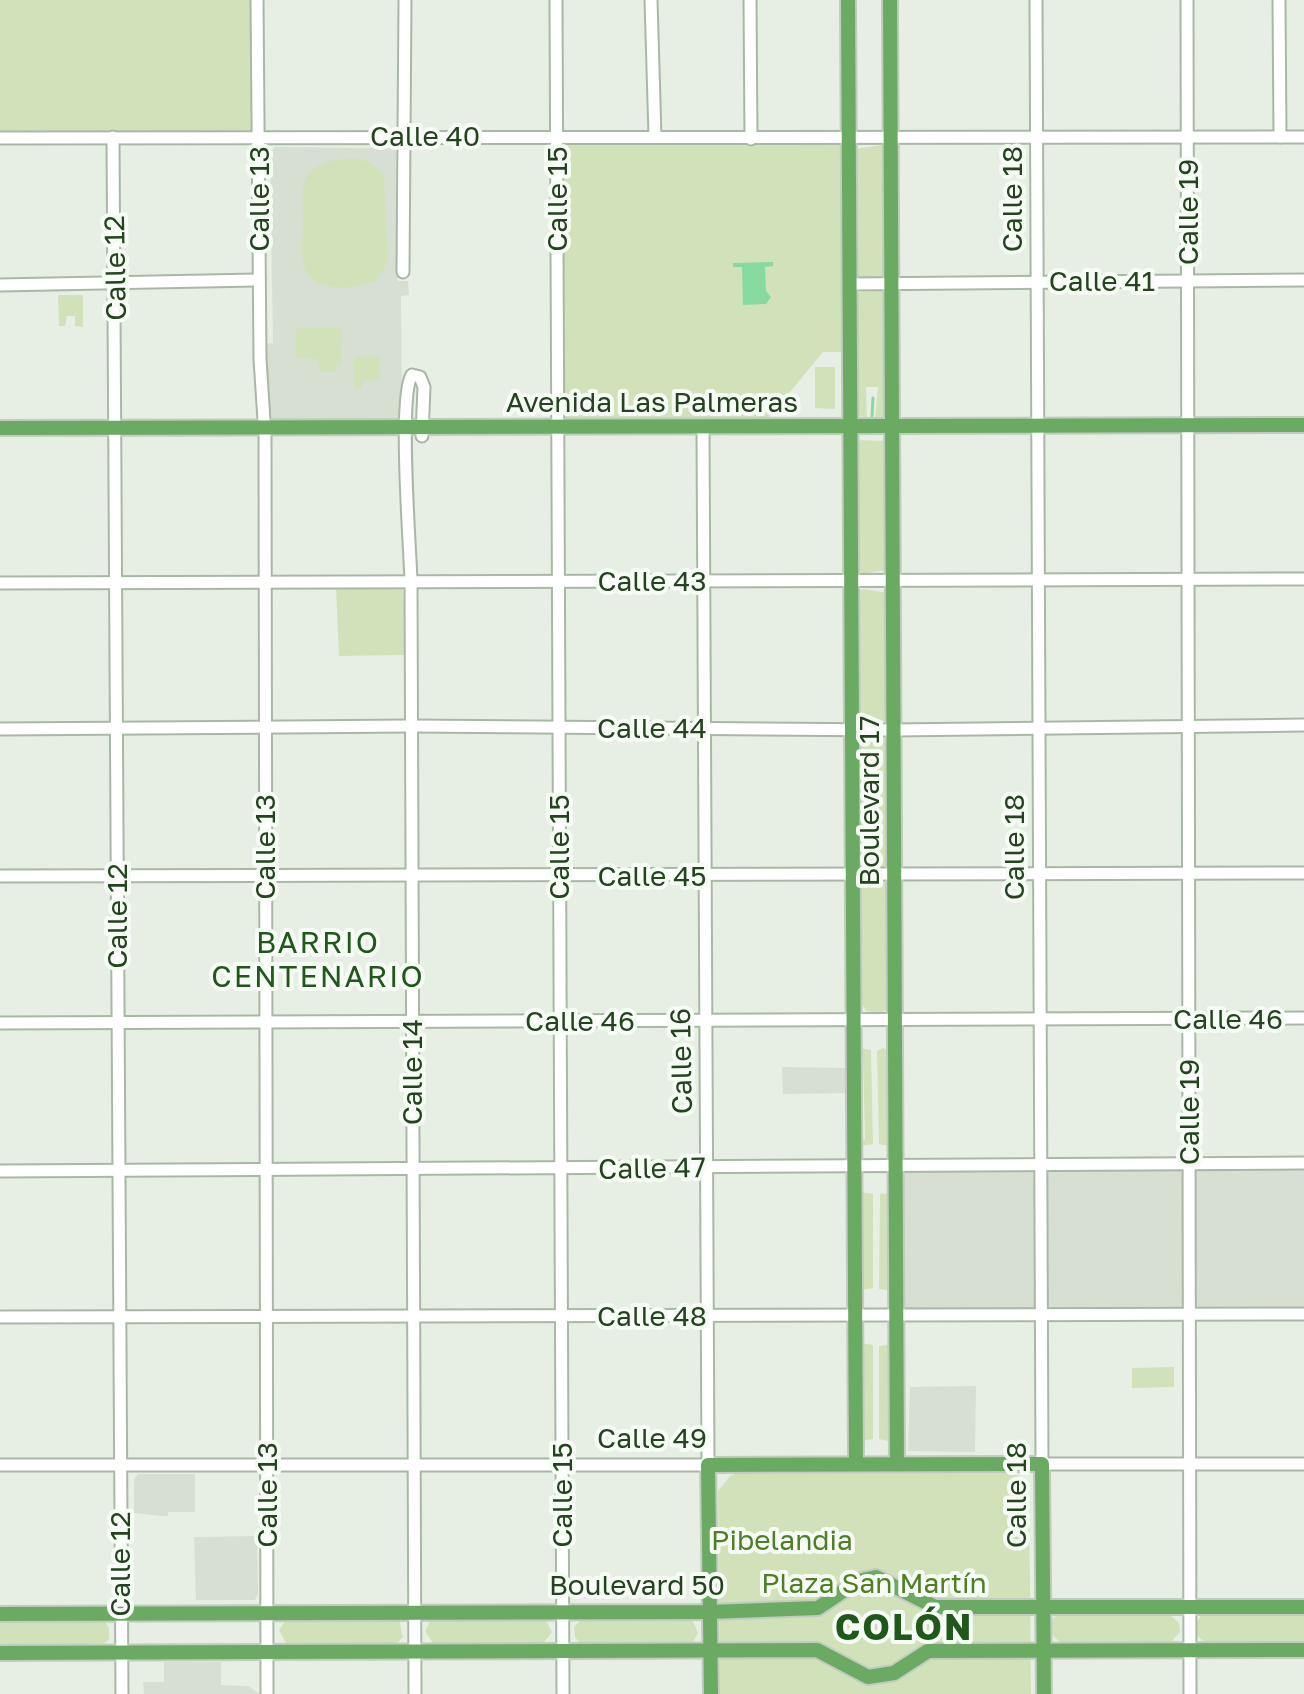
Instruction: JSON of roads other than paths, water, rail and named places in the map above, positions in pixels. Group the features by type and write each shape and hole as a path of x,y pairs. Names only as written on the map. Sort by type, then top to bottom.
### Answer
{"main road":[{"name":"Boulevard 17","path":"848,0 852,431 851,1021 856,1464"},
{"name":"Boulevard 17","path":"890,0 897,1464"},
{"name":"Avenida Las Palmeras","path":"0,437 118,433 893,432 1304,425"},
{"name":"Avenida Las Palmeras","path":"0,428 118,433"},
{"name":"Avenida Las Palmeras","path":"1186,429 1304,433"},
{"name":"Calle 49","path":"708,1465 1042,1464"},
{"name":"Calle 18","path":"1042,1464 1044,1694"},
{"name":"Calle 16","path":"708,1465 711,1694"},
{"name":"Boulevard 50","path":"0,1614 709,1612 818,1608 858,1581 876,1577 935,1607 1304,1607"},
{"path":"0,1653 825,1651 847,1669 868,1677 894,1673 928,1651 1304,1650"}],"street":[{"name":"Calle 13","path":"257,0 259,280 264,433 267,1694"},
{"path":"403,272 405,0"},
{"name":"Calle 15","path":"556,0 563,1694"},
{"path":"651,0 655,136"},
{"path":"750,0 751,139"},
{"name":"Calle 18","path":"1036,0 1042,1464"},
{"name":"Calle 19","path":"1187,0 1190,1694"},
{"path":"1279,0 1280,137"},
{"name":"Calle 40","path":"0,138 258,135 751,139 889,137"},
{"name":"Calle 12","path":"113,137 118,433 117,1023 122,1694"},
{"path":"889,137 1304,137"},
{"path":"0,285 259,280"},
{"name":"Calle 41","path":"851,284 1304,280"},
{"name":"Calle 14","path":"415,1694 411,581 406,432 407,382 412,375 420,377 424,387 422,432"},
{"name":"Calle 16","path":"703,431 708,1465"},
{"name":"Calle 43","path":"0,583 1304,579"},
{"name":"Calle 44","path":"0,729 410,726 894,730 1304,725"},
{"name":"Calle 45","path":"0,876 1304,873"},
{"name":"Calle 46","path":"0,1023 1304,1018"},
{"name":"Calle 47","path":"0,1171 895,1168 1304,1163"},
{"name":"Calle 48","path":"0,1317 1304,1314"},
{"name":"Calle 49","path":"1042,1464 1304,1464"},
{"name":"Calle 49","path":"0,1465 708,1465"}],"waterway":[{"path":"872,416 873,398"}],"district":[{"name":"BARRIO CENTENARIO","path":"318,960"},
{"name":"COLÓN","path":"904,1627"}],"park label":[{"name":"Pibelandia","path":"782,1540"},
{"name":"Plaza San Martín","path":"874,1583"}]}
